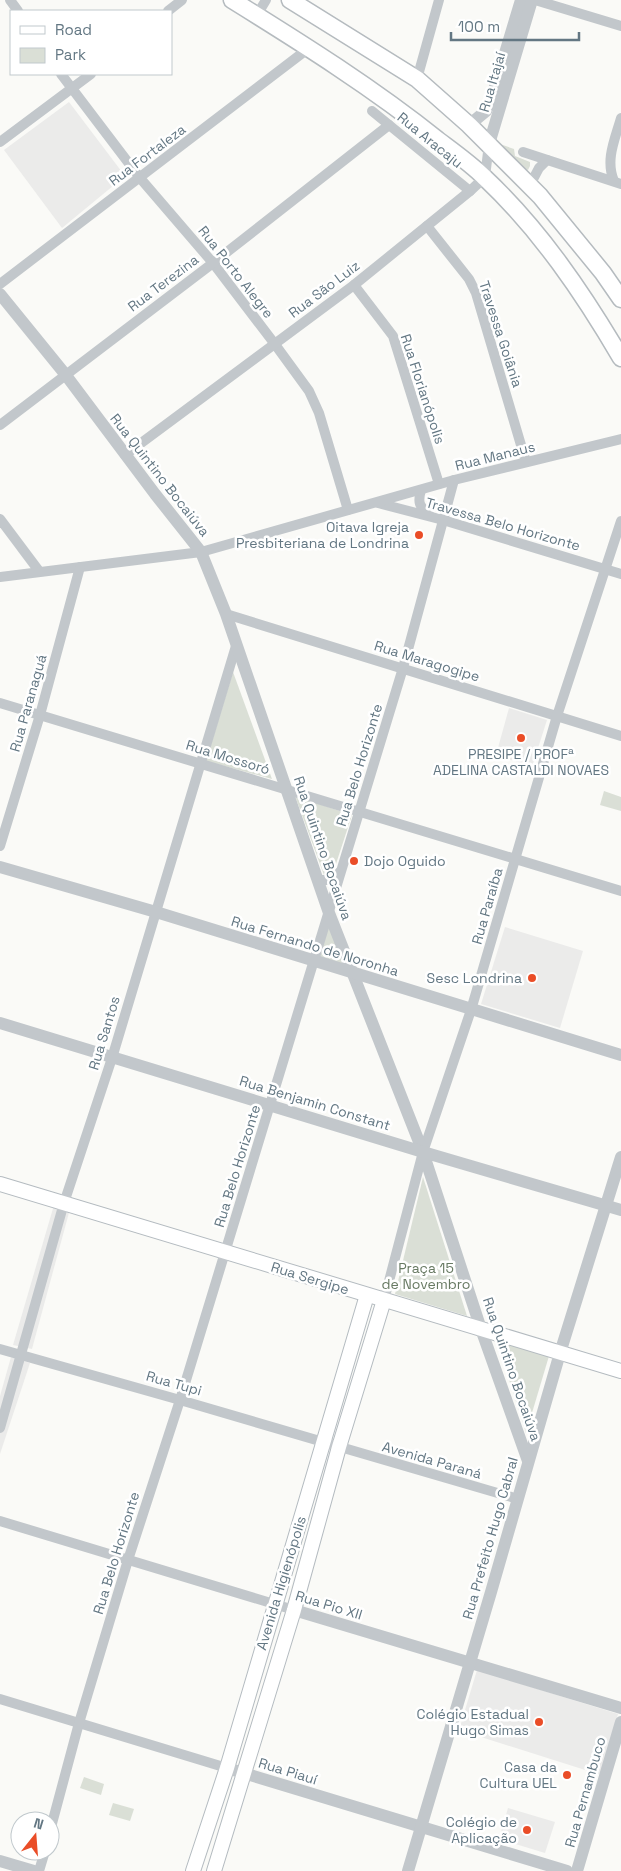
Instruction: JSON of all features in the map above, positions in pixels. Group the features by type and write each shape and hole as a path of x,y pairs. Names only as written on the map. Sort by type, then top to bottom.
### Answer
{"main road":[{"path":"232,0 309,48 395,106 484,177 552,252 621,358"},
{"path":"290,0 417,79 470,125 530,185 591,258 621,299"},
{"name":"Rua Sergipe","path":"0,1184 621,1371"},
{"name":"Avenida Higienópolis","path":"194,1871 367,1295"},
{"name":"Avenida Higienópolis","path":"214,1871 294,1610 339,1447 384,1300"},
{"path":"356,1334 372,1339"}],"street":[{"path":"169,10 182,0"},
{"path":"257,15 266,0"},
{"path":"417,79 439,0"},
{"name":"Rua Itajaí","path":"470,125 486,111 490,103 521,0"},
{"path":"533,0 621,26"},
{"name":"Rua Itajaí","path":"489,144 533,0"},
{"name":"Rua Fortaleza","path":"0,284 309,48"},
{"name":"Rua Porto Alegre","path":"62,75 140,178 213,263 308,391 319,413 348,510"},
{"path":"0,142 90,75"},
{"name":"Rua Aracaju","path":"372,111 470,190"},
{"path":"592,174 604,166 610,155 621,118"},
{"name":"Rua Terezina","path":"0,425 213,263 389,124"},
{"path":"484,177 489,144"},
{"path":"523,152 617,182"},
{"path":"610,155 610,170 617,182"},
{"path":"530,185 539,168 547,160"},
{"name":"Rua São Luiz","path":"125,455 354,284 427,226 484,177"},
{"name":"Travessa Goiânia","path":"427,226 469,279 476,293 526,462"},
{"name":"Rua Florianópolis","path":"354,284 393,336 439,484"},
{"name":"Rua Quintino Bocaiúva","path":"0,294 65,374 201,552 226,614 329,913 423,1152 481,1329 528,1461"},
{"name":"Rua Manaus","path":"0,577 201,552 439,484 621,439"},
{"name":"Rua Belo Horizonte","path":"55,1811 79,1722 128,1560 180,1400 403,668 454,480"},
{"path":"422,490 418,502 430,516"},
{"name":"Travessa Belo Horizonte","path":"377,503 430,516 621,574"},
{"path":"0,519 39,571"},
{"name":"Rua Paraíba","path":"384,1300 423,1152 471,1010 557,716 621,522"},
{"name":"Rua Paranaguá","path":"0,846 40,715 80,567"},
{"name":"Rua Maragogipe","path":"226,614 621,736"},
{"name":"Rua Santos","path":"0,1428 64,1203 112,1058 236,646"},
{"name":"Rua Mossoró","path":"0,703 621,891"},
{"name":"Rua Fernando de Noronha","path":"0,867 156,912 621,1056"},
{"path":"318,880 328,880 340,872"},
{"name":"Rua Benjamin Constant","path":"0,1023 271,1104 423,1152 621,1210"},
{"name":"Rua Prefeito Hugo Cabral","path":"408,1871 560,1353 621,1157"},
{"name":"Rua Tupi","path":"0,1348 339,1447"},
{"name":"Avenida Paraná","path":"339,1447 518,1499"},
{"name":"Rua Pio XII","path":"0,1521 621,1708"},
{"name":"Rua Piauí","path":"0,1699 567,1871"},
{"name":"Rua Pernambuco","path":"577,1871 621,1722"},
{"path":"0,1861 34,1871"}],"shaded area":[{"path":"69,102 125,176 62,228 4,150"},
{"name":"PRESIPE / PROFª ADELINA CASTALDI NOVAES","path":"509,708 547,720 532,767 496,755"},
{"name":"Sesc Londrina","path":"505,927 583,951 560,1028 481,1004"},
{"path":"54,1205 70,1209 32,1349 13,1345"},
{"path":"11,1357 30,1363 0,1454 0,1396"},
{"name":"Colégio Estadual Hugo Simas","path":"477,1670 618,1714 601,1775 459,1730"},
{"name":"Colégio de Aplicação","path":"508,1808 555,1822 545,1853 499,1839"}],"green space":[{"path":"497,143 514,149 515,156 530,162 528,170 523,168"},
{"path":"233,672 272,779 206,761"},
{"path":"604,791 621,797 621,811 600,805"},
{"path":"295,796 352,815 333,873 324,875"},
{"path":"330,922 345,970 319,959"},
{"name":"Praça 15 de Novembro","path":"423,1177 467,1316 395,1294"},
{"path":"496,1339 549,1356 526,1433"},
{"path":"84,1777 104,1784 101,1795 80,1788"},
{"path":"113,1803 134,1809 130,1821 109,1815"}],"place":[{"name":"Oitava Igreja Presbiteriana de Londrina","path":"419,535"},
{"name":"PRESIPE / PROFª ADELINA CASTALDI NOVAES","path":"521,738"},
{"name":"Dojo Oguido","path":"354,861"},
{"name":"Sesc Londrina","path":"532,978"},
{"name":"Colégio Estadual Hugo Simas","path":"539,1722"},
{"name":"Casa da Cultura UEL","path":"567,1775"},
{"name":"Colégio de Aplicação","path":"527,1830"}]}
